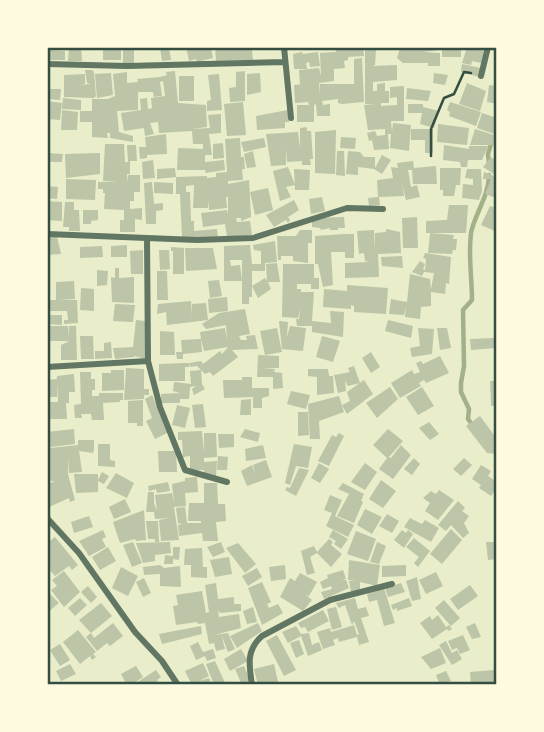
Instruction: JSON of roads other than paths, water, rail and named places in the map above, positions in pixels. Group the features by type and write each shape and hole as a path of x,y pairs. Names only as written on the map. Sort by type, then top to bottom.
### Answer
{"street":[{"path":"284,47 291,118"},
{"path":"481,76 488,47"},
{"path":"47,64 127,66 284,62"},
{"path":"47,234 197,240 253,238 347,208 383,209"},
{"path":"147,238 148,361 160,407 185,470 227,482"},
{"path":"47,367 148,361"},
{"path":"47,518 79,553 135,632 162,661 178,685"},
{"path":"252,685 250,660 253,644 262,636 330,600 392,584"}],"waterway":[{"path":"489,163 491,144 497,140"},
{"path":"474,427 468,419 469,409 461,392 464,366 463,310 472,300 471,233 487,190 489,175"}]}
